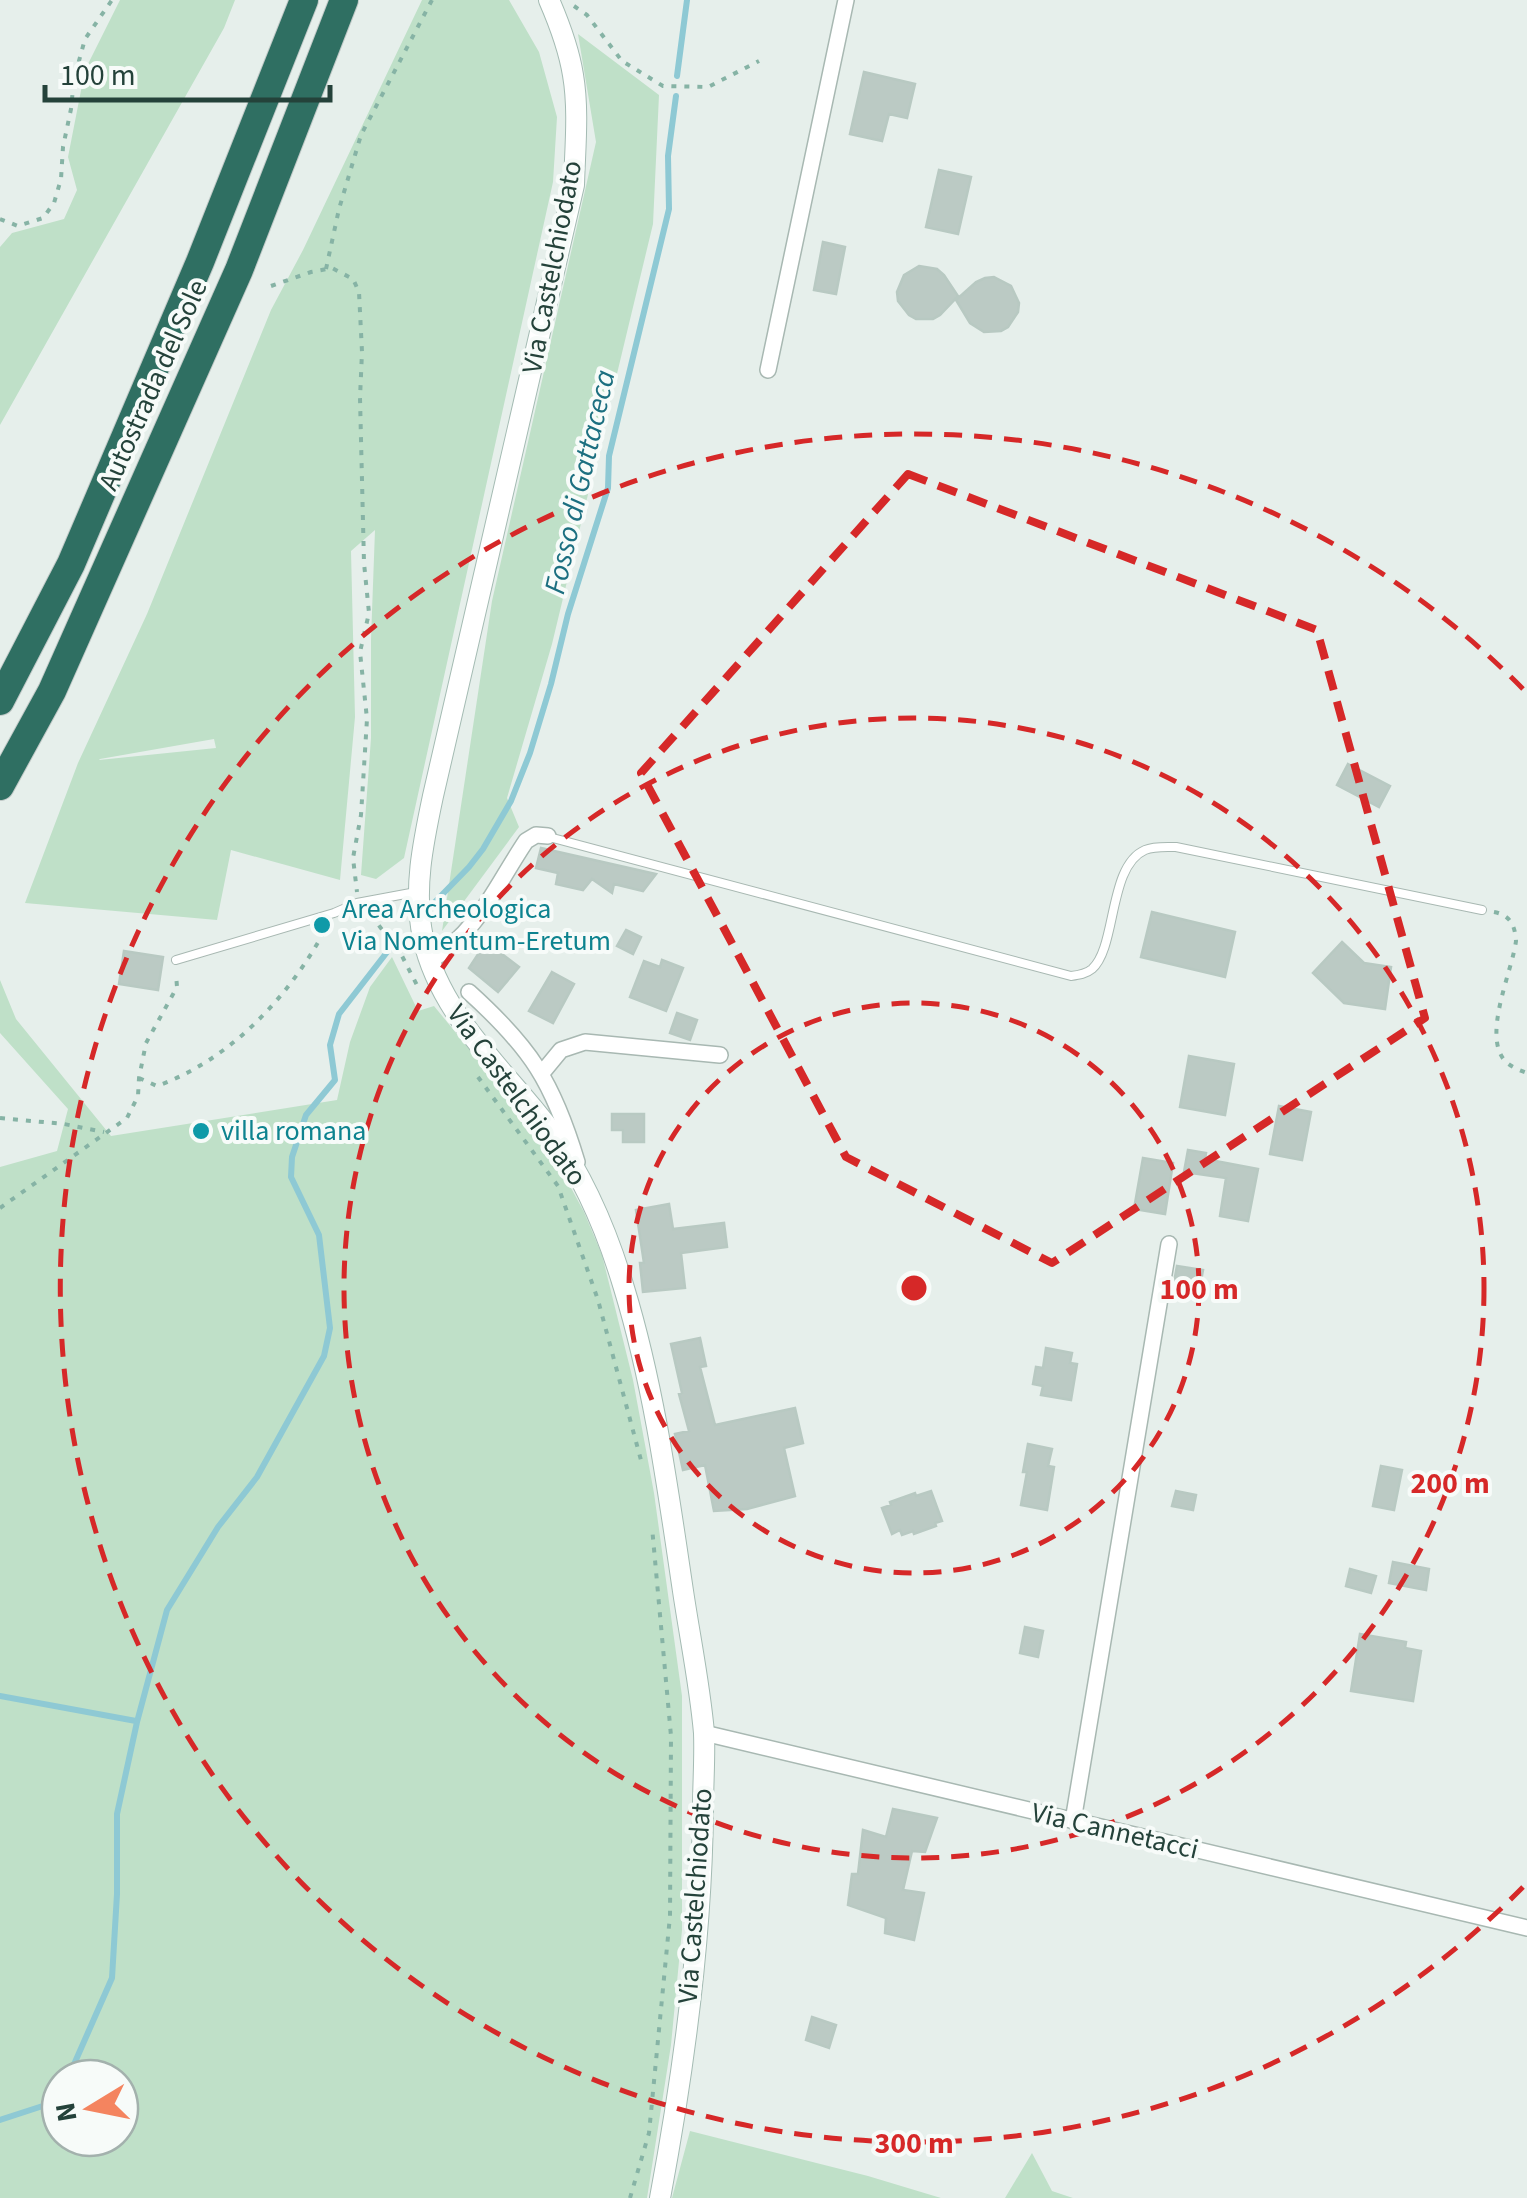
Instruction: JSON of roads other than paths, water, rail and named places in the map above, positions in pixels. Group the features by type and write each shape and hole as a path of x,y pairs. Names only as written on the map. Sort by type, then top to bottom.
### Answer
{"highway":[{"name":"Autostrada del Sole","path":"0,702 72,564 200,262 304,0"},
{"name":"Autostrada del Sole","path":"0,786 52,691 231,288 344,0"}],"street":[{"name":"Via Castelchiodato","path":"549,0 573,76 574,185 430,810 418,892 423,940 456,1014 540,1117 583,1182 602,1223 642,1358 669,1493 704,1733 702,1864 696,1938 660,2198"},
{"path":"768,370 846,0"},
{"path":"430,960 467,932 526,841 536,835 548,836"},
{"path":"468,992 514,1036 542,1072 560,1109 583,1182"},
{"path":"542,1072 561,1050 584,1042 720,1055"},
{"path":"1073,1821 1168,1244"},
{"name":"Via Cannetacci","path":"704,1733 1527,1928"}],"lane":[{"path":"548,836 1070,976 1088,972 1099,960 1127,868 1138,854 1154,847 1176,847 1482,910"},
{"path":"176,960 357,903 418,892"}],"waterway":[{"name":"Fosso di Gattaceca","path":"677,76 687,0"},
{"name":"Fosso di Gattaceca","path":"431,906 483,849 511,801 551,684 568,614 608,488 609,456 669,209 668,156 676,96"},
{"path":"77,2058 112,1978 117,1814 167,1610 218,1527 257,1477 324,1356 330,1328 319,1235 291,1177 292,1157 306,1115 335,1080 330,1045 339,1014 391,947"},
{"path":"0,1696 136,1721"},
{"path":"0,2120 40,2107"}],"place":[{"name":"Area Archeologica Via Nomentum-Eretum","path":"322,925"},
{"name":"villa romana","path":"201,1131"}]}
